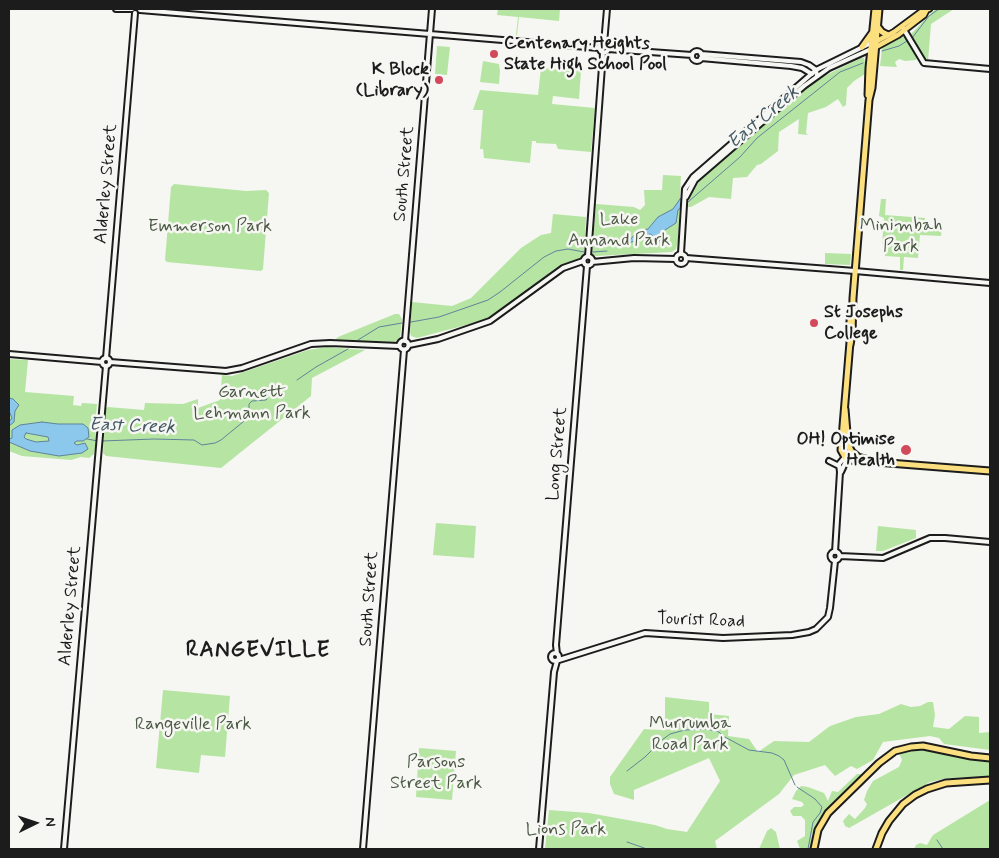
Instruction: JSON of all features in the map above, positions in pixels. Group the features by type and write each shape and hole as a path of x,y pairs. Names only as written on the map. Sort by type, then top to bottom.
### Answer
{"highway":[{"path":"873,45 874,9"},
{"path":"879,9 868,88 869,100 841,448 847,457 858,462 989,471"},
{"path":"878,27 888,35"},
{"path":"862,47 872,33"},
{"path":"845,408 848,446 856,456 876,462"},
{"path":"814,849 818,830 828,814 879,763 895,751 906,747 923,746 990,758"},
{"path":"876,849 889,821 903,804 915,795 946,782 990,780"}],"main road":[{"path":"873,45 903,28 921,12 927,10"},
{"path":"873,45 903,28"}],"street":[{"path":"116,9 133,10 138,13 140,9 599,48 604,44 607,9"},
{"name":"South Street","path":"405,341 432,9"},
{"name":"Alderley Street","path":"106,358 133,10"},
{"path":"903,28 924,63 990,69"},
{"path":"604,44 608,46 608,49"},
{"path":"685,199 695,180 781,103 800,83 816,70 862,47 873,45"},
{"path":"676,259 678,254 681,253 686,188 693,177 781,103 817,76 873,45"},
{"path":"102,362 106,358 110,359 110,362 226,371 242,368 311,344 399,346 404,350 409,345 438,339 490,321 564,268 583,261 588,256 603,53 599,48"},
{"path":"603,53 608,49 692,55 696,51 701,56 802,68 817,76"},
{"path":"692,55 695,60 698,60 701,56 801,62 816,70 817,76"},
{"path":"800,83 804,76 802,68"},
{"path":"681,253 686,258 990,283"},
{"path":"588,256 592,259 592,262"},
{"path":"583,261 587,266 592,262 634,258 676,259 681,264 685,262 686,258"},
{"name":"Long Street","path":"557,658 556,645 587,266"},
{"path":"399,346 401,342 405,341 409,345"},
{"name":"South Street","path":"363,849 404,350"},
{"path":"9,354 102,362 106,366 110,362"},
{"name":"Alderley Street","path":"64,849 106,366"},
{"path":"840,472 847,457 844,446 845,434 847,432"},
{"path":"840,556 835,561 831,557 832,553 835,552 839,466 841,461 847,457 856,456"},
{"path":"829,461 839,466"},
{"path":"835,552 839,553 840,556 877,559 930,538 990,542"},
{"name":"Tourist Road","path":"557,658 646,633 723,638 802,634 816,629 828,617 835,561"},
{"path":"539,849 554,668 557,658"}],"green space":[{"path":"498,9 560,9 559,21 519,17 516,35 518,17 497,15"},
{"path":"935,9 954,9 931,24 928,61 911,34"},
{"path":"903,36 907,38 917,57 916,60 905,61 899,59 895,62 897,67 880,66 883,46"},
{"path":"437,46 450,47 447,75 435,74"},
{"path":"864,58 865,62 865,74 847,88 846,105 843,107 838,99 826,107 808,113 806,133 808,135 798,134 799,119 779,132 778,151 757,165 747,177 733,178 731,199 709,197 688,207 690,193 701,178 818,79"},
{"path":"483,61 499,64 499,84 480,82"},
{"path":"541,68 581,71 579,99 553,96 552,104 595,108 591,152 558,149 556,144 532,141 530,163 484,158 483,149 480,149 483,110 473,110 480,90 538,95"},
{"name":"Lake Annand Park","path":"663,175 681,176 676,249 672,252 592,255 596,204 634,207 640,210 645,205 644,190 662,190"},
{"name":"Emmerson Park","path":"174,184 246,191 266,190 269,193 263,269 261,271 167,262 165,260 171,187"},
{"name":"Minimbah Park","path":"881,199 886,199 885,215 925,218 925,226 942,228 941,236 920,235 918,258 904,257 903,270 900,270 900,257 885,256 885,246 882,245 884,218 879,216"},
{"path":"553,214 586,217 584,253 581,258 563,264 505,308 485,320 417,338 411,336 412,302 452,306 471,298 521,248 541,235 551,233"},
{"path":"825,253 851,254 850,265 825,264"},
{"path":"399,314 402,319 400,338 393,343 335,340 338,337"},
{"name":"Garnett Lehmann Park","path":"327,347 365,350 312,378 311,396 221,468 106,456 103,453 106,408 108,407 144,410 145,403 183,404 198,399 198,408 220,400 222,375 232,376 308,350"},
{"path":"9,359 28,360 25,392 74,396 73,405 81,406 82,403 97,404 94,454 89,458 81,457 71,460 22,456 9,451"},
{"path":"436,523 476,526 474,558 433,555"},
{"path":"878,526 916,530 916,538 883,551 876,551"},
{"name":"Rangeville Park","path":"163,690 230,696 225,757 201,755 199,773 156,768"},
{"path":"665,697 709,702 709,714 729,716 728,736 749,739 758,752 774,741 809,742 830,726 856,717 879,714 901,704 911,707 920,706 928,702 933,702 935,715 933,727 949,729 965,716 979,717 979,733 990,732 990,750 944,744 939,738 930,736 883,742 873,760 857,769 851,766 835,776 825,765 794,775 779,794 715,841 717,849 545,849 549,810 589,813 687,832 720,781 709,758 634,790 634,800 614,794 610,784 610,777 644,729 662,730 665,723"},
{"name":"Parsons Street Park","path":"419,748 456,751 452,800 416,797"},
{"path":"912,750 932,751 975,760 990,761 990,777 948,778 930,782 849,828 845,826 843,821 849,814 855,819 865,808 867,804 864,800 873,781 899,767 902,760 899,753"},
{"path":"857,774 862,774 817,823 812,835 810,849 800,849 797,841 805,836 805,820 801,816 793,816 790,811 794,807 804,805 802,802 792,799 796,791 801,786 808,787 824,793 828,801 832,791 838,792"},
{"path":"990,800 990,849 914,849 920,843 927,845 933,835"},
{"path":"771,828 776,832 780,849 759,849 767,831"}],"water":[{"path":"680,199 683,199 682,207 678,210 676,223 665,230 658,243 653,242 652,235 650,234 627,243 638,231 648,229 658,217 673,209"},
{"path":"9,398 19,405 15,411 14,422 9,426 12,418 9,411"},
{"path":"42,422 83,424 88,428 89,437 74,443 77,445 85,443 88,449 82,453 59,456 30,451 9,442 9,439 12,438 12,430 20,425","holes":["26,433 48,437 49,441 36,442 24,437"]}],"waterway":[{"name":"East Creek","path":"912,38 929,16 939,9"},
{"name":"East Creek","path":"882,51 899,46 907,41"},
{"name":"East Creek","path":"688,202 740,157 757,138 840,72 863,63"},
{"name":"East Creek","path":"411,322 439,317 488,300 544,257 556,251 568,249 584,252"},
{"name":"East Creek","path":"593,252 607,251"},
{"name":"East Creek","path":"358,340 379,327 402,323"},
{"name":"East Creek","path":"297,380 348,349"},
{"name":"East Creek","path":"102,441 154,439 194,440 202,445 215,443 249,417 249,404 252,401 266,400 267,393 276,394 283,389"},
{"name":"East Creek","path":"87,439 98,441"},
{"path":"627,771 670,734 685,730 707,729 719,732 749,750 772,753 779,756 784,760 795,785"},
{"path":"797,787 815,799 822,807 813,822 808,849"},
{"path":"937,840 943,849"},
{"path":"627,842 647,849"}],"place":[{"name":"Centenary Heights State High School Pool","path":"494,54"},
{"name":"K Block (Library)","path":"439,80"},
{"name":"St Josephs College","path":"814,323"},
{"name":"OH! Optimise Health","path":"906,450"}],"district":[{"name":"RANGEVILLE","path":"258,651"}],"park label":[{"name":"Murrumba Road Park","path":"690,734"},
{"name":"Lions Park","path":"566,830"}]}
